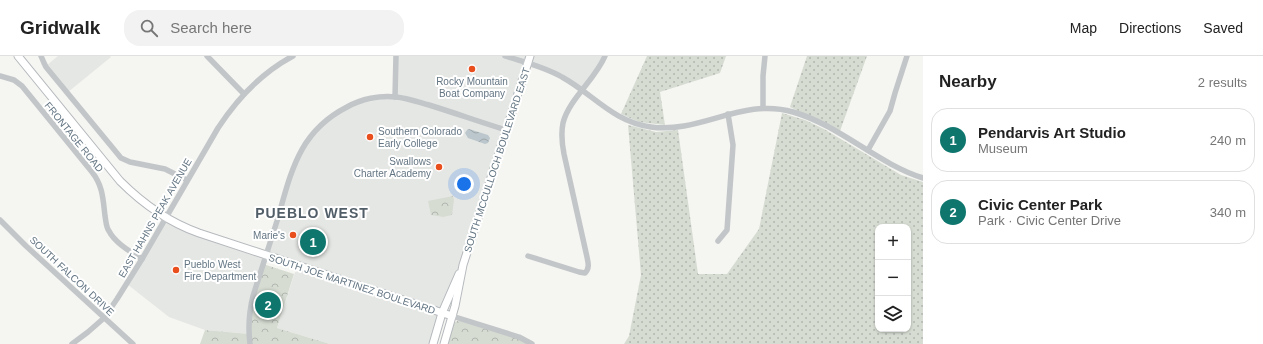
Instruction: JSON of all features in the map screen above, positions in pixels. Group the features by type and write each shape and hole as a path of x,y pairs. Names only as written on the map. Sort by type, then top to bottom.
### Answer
{"main road":[{"name":"SOUTH JOE MARTINEZ BOULEVARD","path":"18,56 120,181 139,198 166,218 199,233 442,314 452,316"},
{"name":"SOUTH MCCULLOCH BOULEVARD EAST","path":"444,344 452,316 463,265 529,60"},
{"name":"SOUTH MCCULLOCH BOULEVARD EAST","path":"432,344 452,288 463,265"}],"street":[{"path":"41,56 46,67 121,158 130,162 165,169 187,180"},
{"path":"207,56 244,94"},
{"name":"EAST HAHNS PEAK AVENUE","path":"72,344 104,318 124,289 187,180 231,109 244,94 268,72 293,56"},
{"path":"395,97 396,56"},
{"path":"505,56 529,60 561,76 615,115 628,121 650,127 666,128 688,125 751,109 780,109 798,113 818,122 900,168 923,178"},
{"path":"528,256 579,272 585,272 588,270 589,265 562,142 562,128 566,115 596,72 604,56"},
{"path":"763,108 762,76 765,56"},
{"path":"868,150 890,111 907,56"},
{"name":"FRONTAGE ROAD","path":"0,76 14,80 22,86 92,172 101,188 106,224 109,232 120,243 142,259"},
{"path":"250,344 249,325 251,307 294,165 301,149 312,133 325,120 350,105 368,99 395,97 433,106 506,130"},
{"path":"718,242 727,230 733,146 728,114"},
{"name":"SOUTH FALCON DRIVE","path":"0,220 26,246 133,344"},
{"path":"452,316 519,337 532,344"}],"shaded area":[{"path":"58,56 111,57 68,92 46,66"},
{"path":"396,56 605,56 582,91 570,81 528,63 487,191 433,344 330,344 277,328 297,266 266,255 294,165 312,133 350,105 395,97"},
{"path":"166,218 266,255 249,334 205,330 169,317 127,284"}],"green space":[{"path":"647,56 726,56 720,73 660,92 665,125 639,122 621,114"},
{"path":"807,56 867,56 840,131 790,107"},
{"path":"782,113 805,120 824,129 901,175 923,182 923,344 624,344 629,336 641,275 628,125 656,132 678,130 698,274 727,274 759,229"},
{"path":"453,196 454,200 452,215 443,217 431,215 428,201"},
{"path":"263,264 294,274 277,328 330,344 200,344 205,330 249,334 249,325"},
{"path":"459,320 520,339 527,344 447,344 454,323"}],"water":[{"path":"469,129 488,135 490,138 488,143 485,144 468,138 465,133"}],"place":[{"name":"Rocky Mountain Boat Company","path":"472,69"},
{"name":"Southern Colorado Early College","path":"370,137"},
{"name":"Swallows Charter Academy","path":"439,167"},
{"name":"Marie's","path":"293,235"},
{"name":"Pendarvis Art Studio","path":"313,242"},
{"name":"Pueblo West Fire Department","path":"176,270"},
{"name":"Civic Center Park","path":"268,305"}],"district":[{"name":"PUEBLO WEST","path":"312,213"}]}
